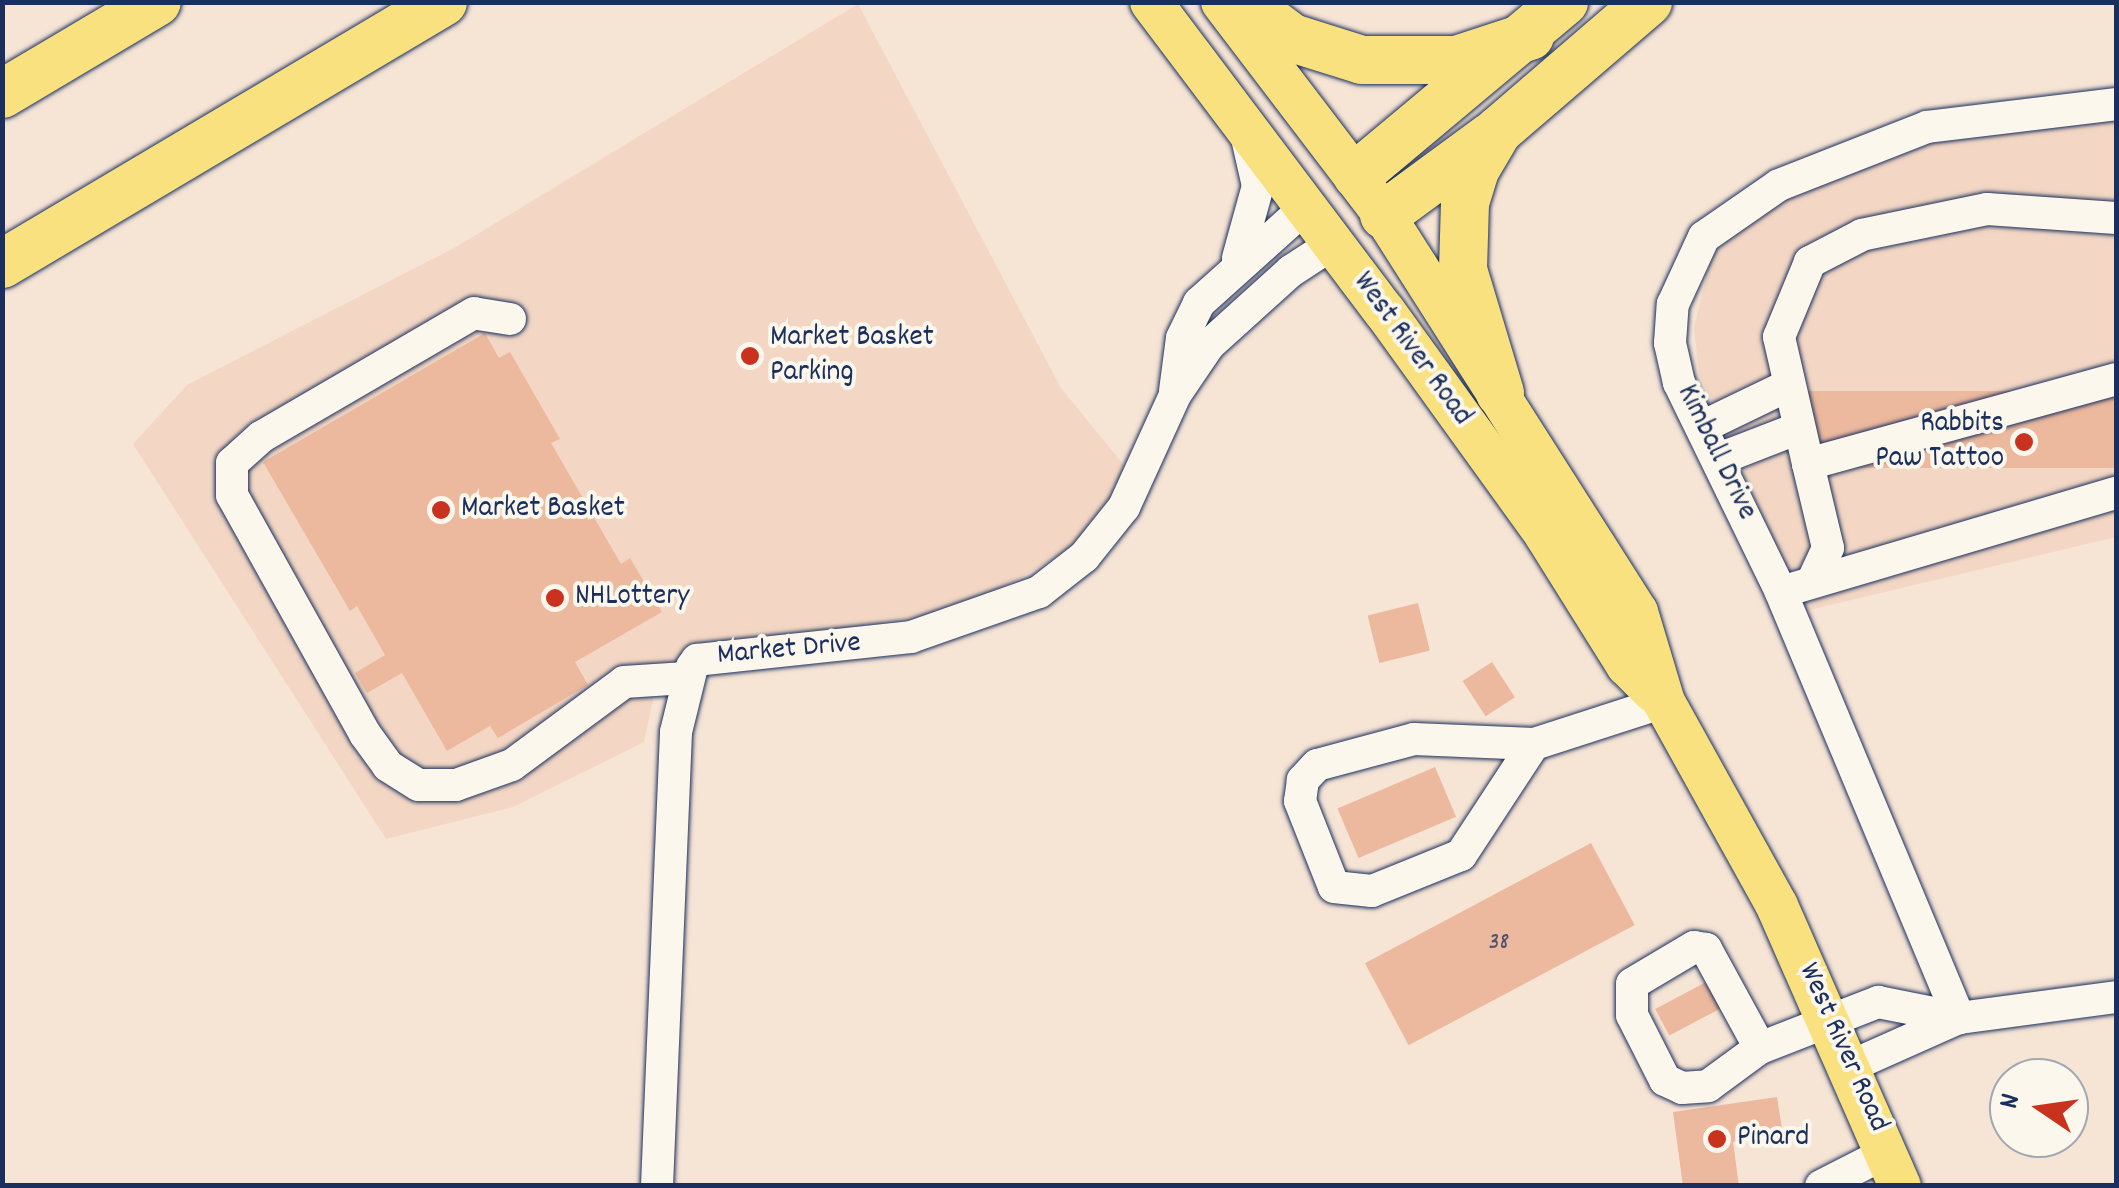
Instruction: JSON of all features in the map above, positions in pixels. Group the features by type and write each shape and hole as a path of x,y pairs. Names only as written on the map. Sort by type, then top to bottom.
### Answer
{"highway":[{"path":"2,94 157,2"},
{"path":"2,264 443,2"},
{"path":"1244,2 1292,38 1362,60 1456,60 1530,36"},
{"path":"1356,175 1530,36 1564,2"},
{"path":"1384,215 1498,131 1648,2"},
{"path":"1498,131 1476,170 1462,238 1470,299 1488,338 1500,392"},
{"path":"2,281 90,211"}],"main road":[{"name":"West River Road","path":"1151,2 1334,243 1545,534 1627,664 1664,702"},
{"name":"West River Road","path":"1222,2 1384,215 1637,612 1664,702 1830,1016 1894,1169"},
{"path":"1306,207 1356,175"},
{"path":"1334,243 1384,215"}],"street":[{"name":"Kimball Drive","path":"1959,1018 1780,592 1673,364 1670,323 1692,257 1721,221 1779,185 1927,127 2116,104"},
{"name":"Market Drive","path":"1175,395 1188,321 1232,267 1249,236 1258,186 1239,120"},
{"name":"Market Drive","path":"1232,267 1306,207"},
{"path":"1813,580 1828,536 1787,386 1779,336 1801,277 1823,250 1954,212 2116,218"},
{"name":"Market Drive","path":"657,1186 676,732 686,678 697,660 910,637 1039,592 1084,557 1124,507 1175,395 1237,316 1334,243"},
{"path":"510,319 474,313 260,437 232,464 232,495 365,734 388,766 419,785 456,785 512,765 624,682 686,678"},
{"path":"1808,464 2116,379"},
{"path":"1702,427 1787,386"},
{"path":"1719,460 1799,428"},
{"path":"1780,592 2116,494"},
{"path":"1534,744 1460,855 1372,891 1334,886 1300,801 1303,780 1317,765 1414,739 1534,744 1664,702"},
{"path":"1760,1048 1706,949 1694,947 1632,984 1632,1014 1665,1080 1682,1088 1708,1086 1760,1048 1830,1016 1878,1002 1959,1018"},
{"path":"1851,1066 1959,1018 2116,997"},
{"path":"1821,1186 1894,1169"}],"shaded area":[{"path":"858,4 1061,388 1127,469 1102,516 1065,552 967,607 660,667 644,742 513,807 386,839 133,444 187,385 454,248"},
{"path":"2116,104 2116,537 1805,611 1699,374 1694,328 1710,261 1739,219 1927,135"}],"building":[{"name":"Market Basket","path":"485,333 499,358 510,352 560,439 551,443 621,564 630,558 662,612 575,662 588,685 498,738 490,726 447,751 402,673 367,693 355,673 385,655 357,606 350,611 263,462"},
{"path":"1809,391 2116,391 2116,468 1809,468"},
{"path":"1418,603 1430,651 1379,663 1368,616"},
{"path":"1492,662 1515,697 1486,716 1463,681"},
{"path":"1435,767 1456,817 1359,858 1337,808"},
{"path":"1591,843 1635,925 1409,1045 1365,963"},
{"path":"1710,980 1724,1006 1669,1036 1655,1009"},
{"name":"Pinard","path":"1777,1097 1783,1135 1733,1142 1739,1186 1683,1186 1673,1112"}],"place":[{"name":"Market Basket Parking","path":"750,356"},
{"name":"Rabbits Paw Tattoo","path":"2024,442"},
{"name":"Market Basket","path":"441,510"},
{"name":"NHLottery","path":"555,598"},
{"name":"Pinard","path":"1717,1139"}]}
